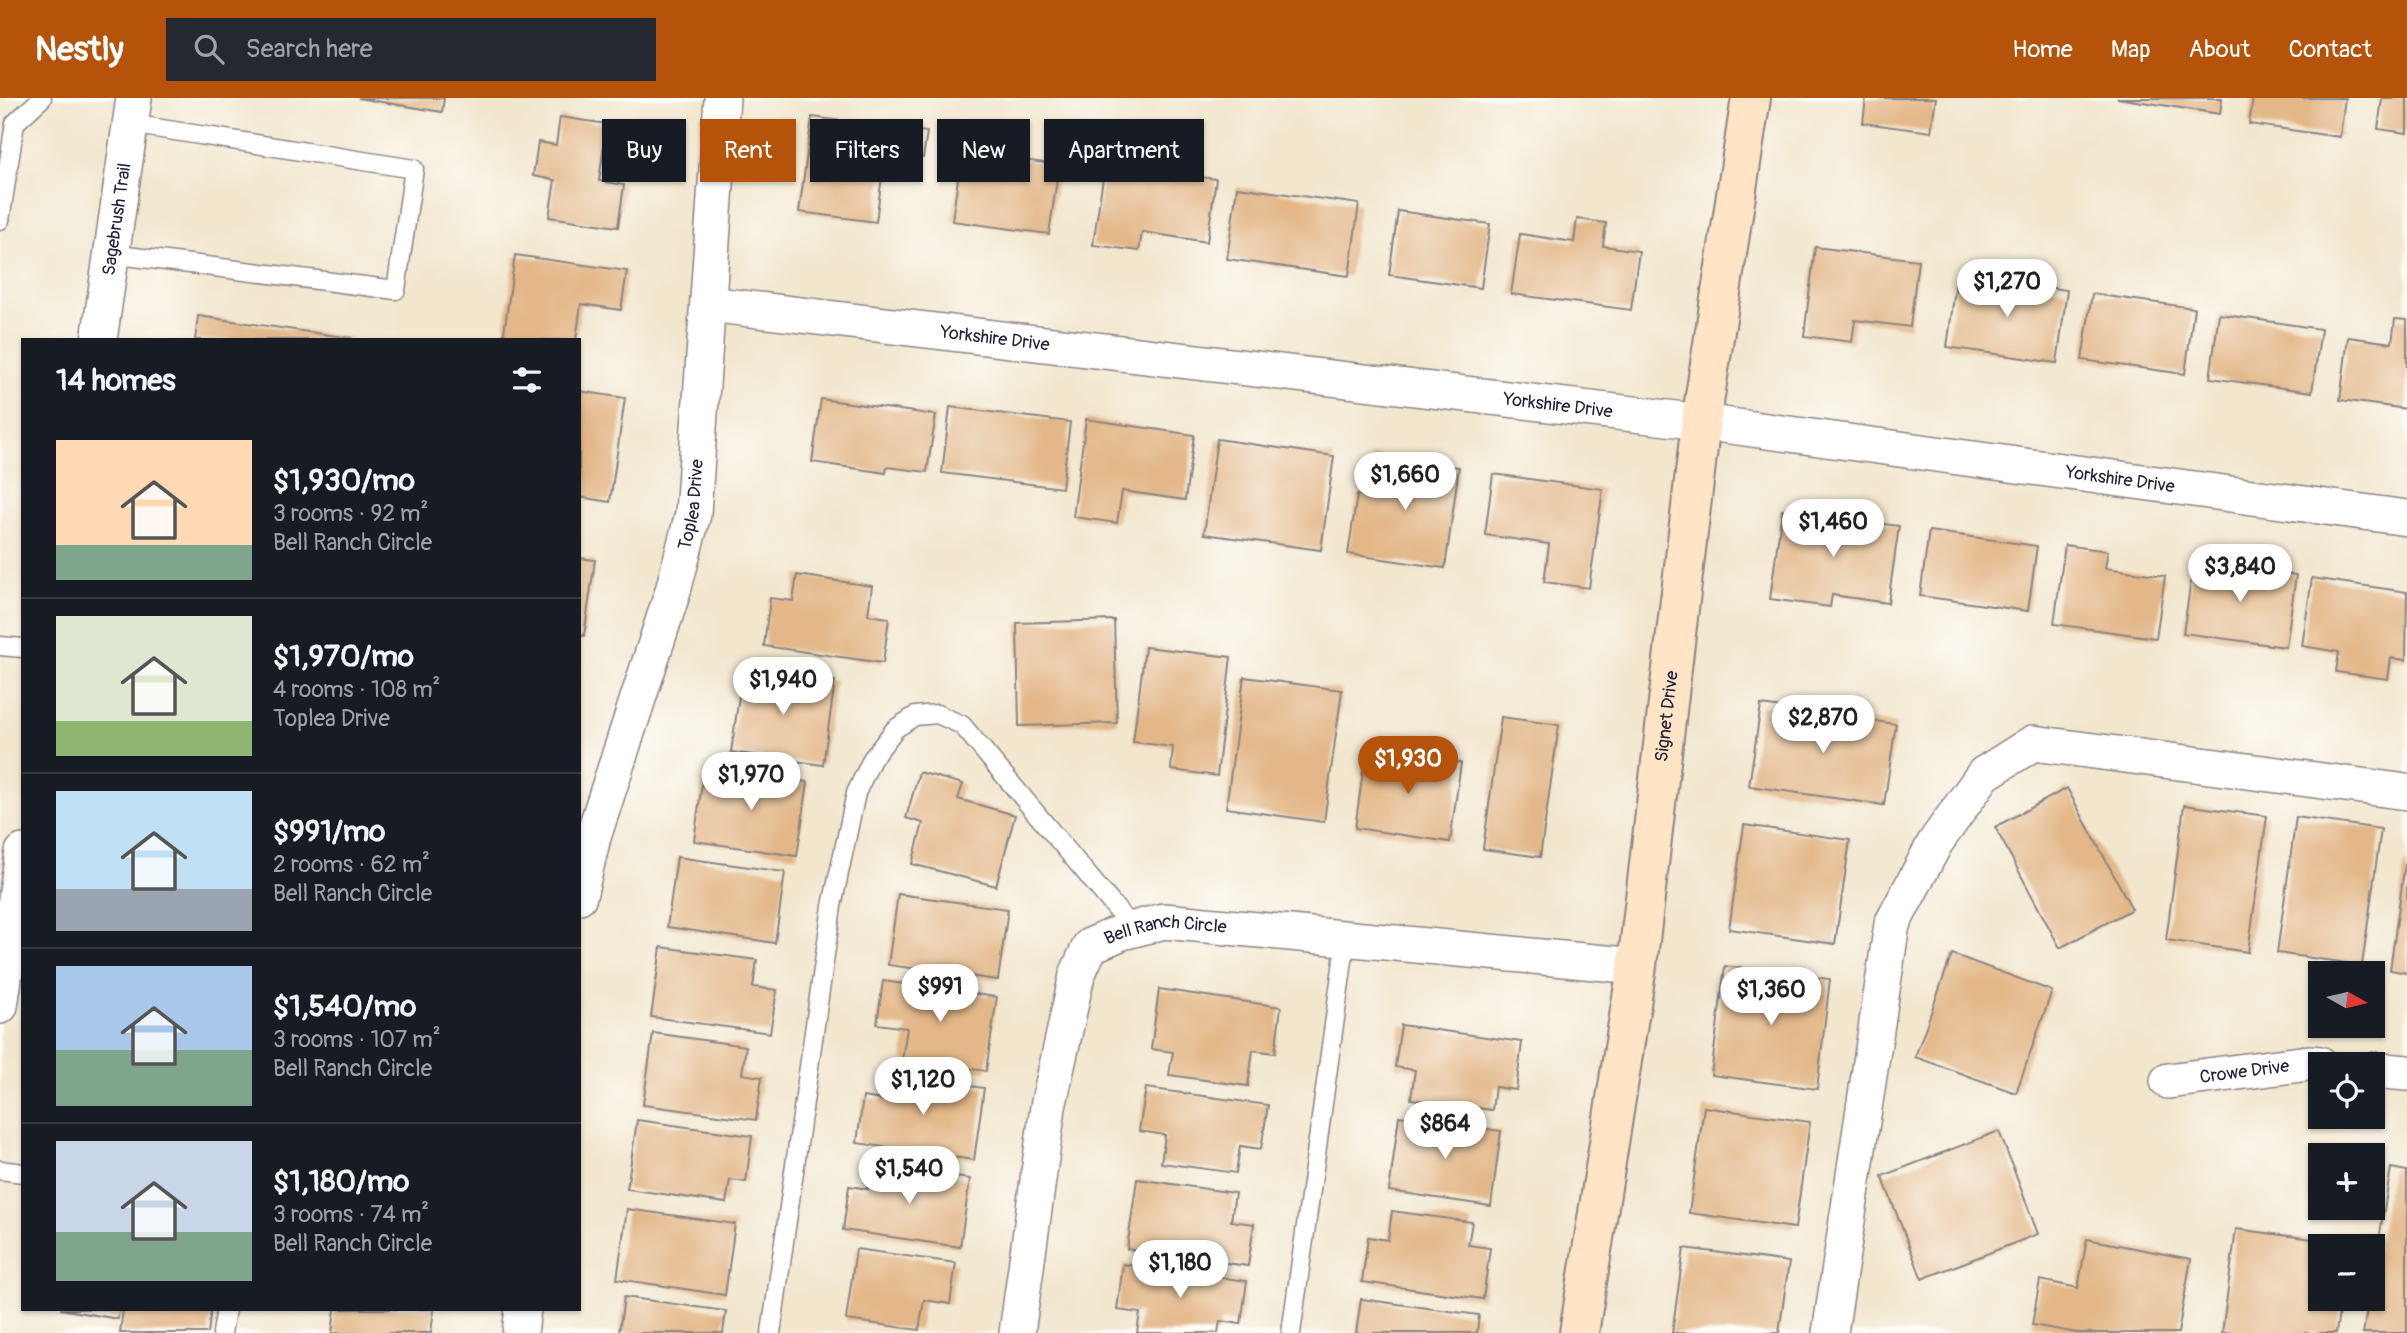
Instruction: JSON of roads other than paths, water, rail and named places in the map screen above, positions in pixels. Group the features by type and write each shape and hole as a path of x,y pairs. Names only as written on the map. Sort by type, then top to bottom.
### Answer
{"street":[{"name":"Toplea Drive","path":"581,888 593,837 673,591 694,514 722,98"},
{"name":"Signet Drive","path":"1579,1333 1637,966 1701,422 1751,98"},
{"name":"Sagebrush Trail","path":"99,338 132,111"},
{"name":"Yorkshire Drive","path":"708,304 1701,422 2407,518"},
{"path":"1830,1333 1892,924 1935,843 1984,774 2033,743 2407,792"},
{"path":"0,1006 21,865"},
{"name":"Bell Ranch Circle","path":"1017,1333 1048,1107 1077,975 1090,946 1133,929 1164,921 1637,966"},
{"name":"Crowe Drive","path":"2168,1081 2308,1065"},
{"path":"2385,1071 2407,1073"},
{"path":"520,1333 523,1311"}],"lane":[{"path":"0,220 15,124 42,98"},
{"path":"111,254 396,290 414,169 132,111"},
{"path":"0,646 21,648"},
{"path":"771,1333 832,905 856,793 872,759 895,729 915,716 937,714 962,725 1133,929"},
{"path":"1291,1333 1346,939"},
{"path":"0,1170 21,1173"},
{"path":"222,1333 226,1311"}]}
